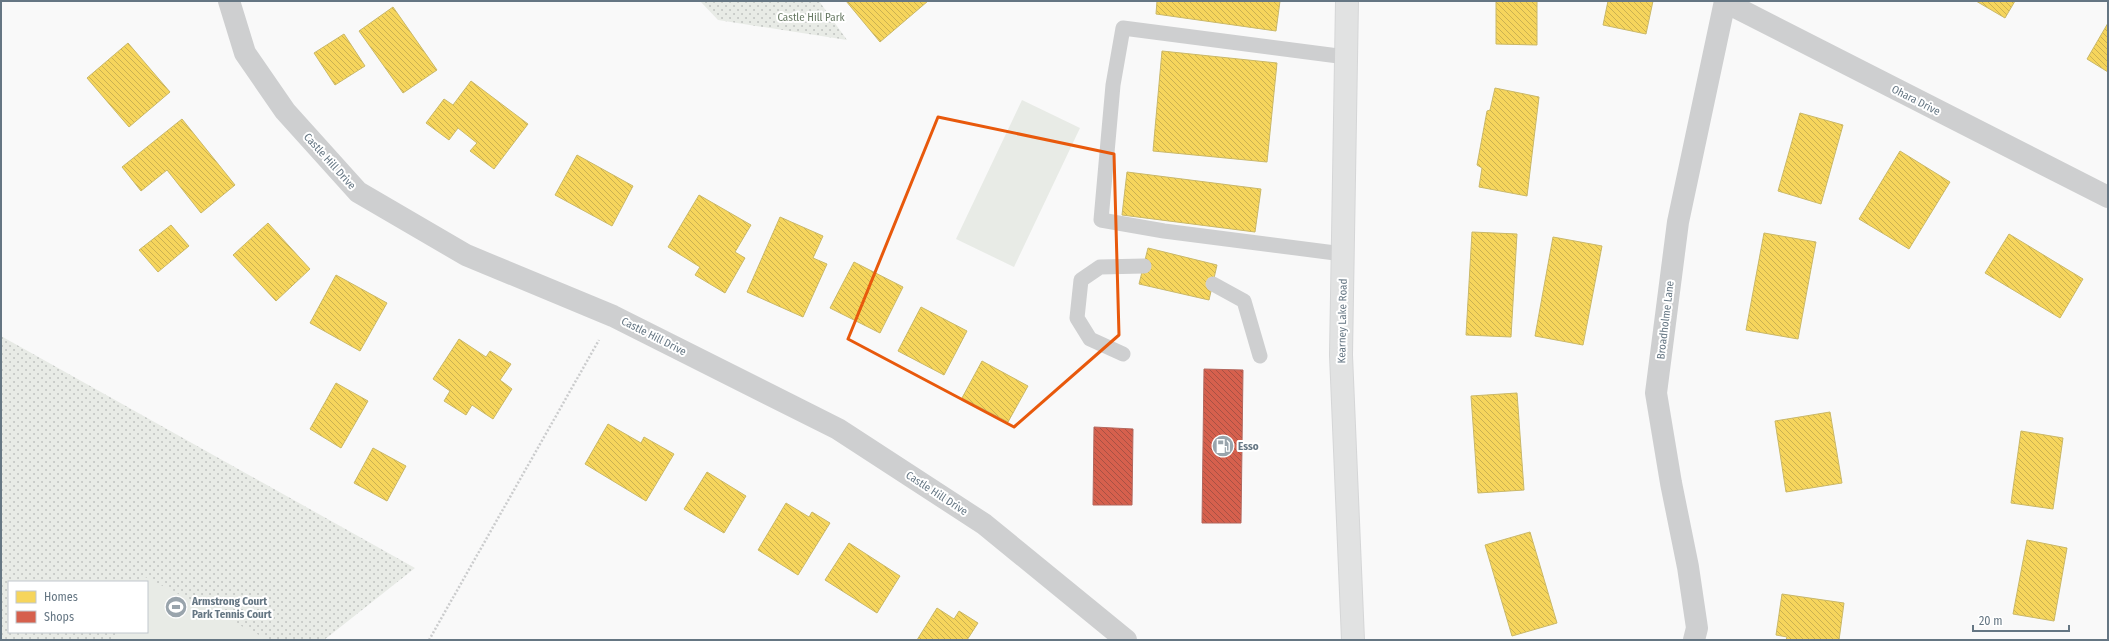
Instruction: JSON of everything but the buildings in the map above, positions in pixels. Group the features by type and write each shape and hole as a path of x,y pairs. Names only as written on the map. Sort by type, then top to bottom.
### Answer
{"main road":[{"name":"Kearney Lake Road","path":"1347,1 1341,355 1353,640"}],"street":[{"name":"Castle Hill Drive","path":"229,1 245,53 280,104 358,192 466,255 613,316 838,429 984,524 1126,640"},
{"name":"Ohara Drive","path":"1725,2 2108,197"},
{"name":"Broadholme Lane","path":"1694,640 1697,628 1688,566 1671,483 1656,393 1678,222 1725,2"}],"lane":[{"path":"1343,254 1164,231 1102,220 1113,85 1123,28 1346,57"},
{"path":"1123,354 1090,339 1077,318 1081,280 1100,267 1144,266"},
{"path":"1213,284 1244,301 1260,356"}],"path":[{"path":"429,640 613,316"}],"highlighted area":[{"path":"938,117 1114,154 1119,335 1014,427 848,339"}],"green space":[{"name":"Castle Hill Park","path":"700,1 819,1 847,40 718,20"},
{"path":"1022,100 1080,128 1014,267 956,239"},
{"path":"1,336 415,568 324,640 1,640"},
{"name":"Armstrong Court Park Tennis Court","path":"143,576 269,640 114,640 117,633 148,633 148,581 140,581"}],"place":[{"name":"Esso","path":"1223,446"},
{"name":"Armstrong Court Park Tennis Court","path":"176,607"}]}
